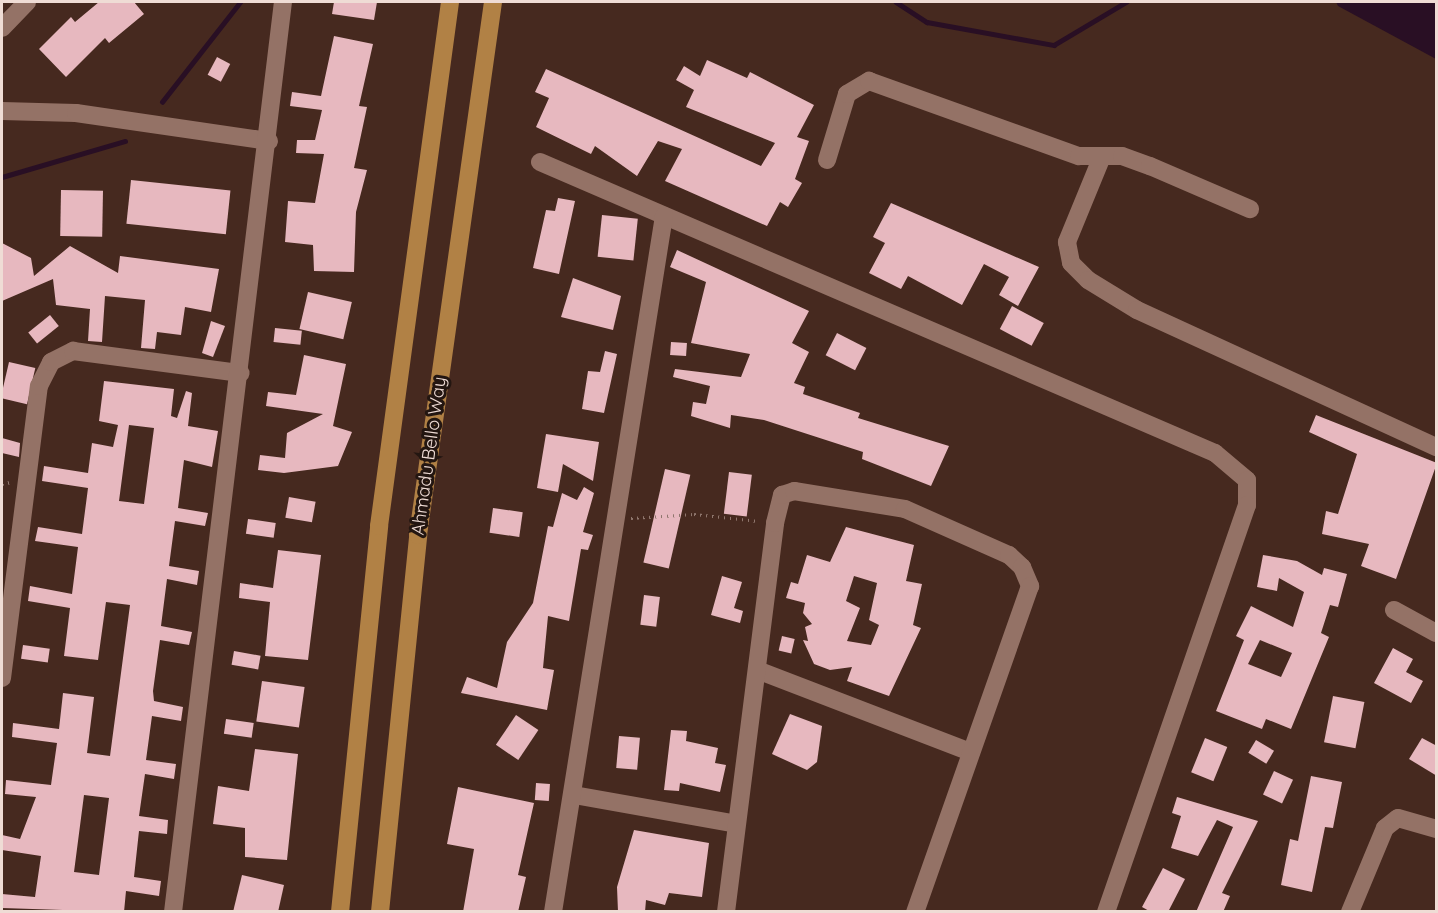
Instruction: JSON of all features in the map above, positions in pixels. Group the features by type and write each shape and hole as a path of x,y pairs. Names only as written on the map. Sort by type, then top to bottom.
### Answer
{"main road":[{"path":"340,912 379,526 450,2"},
{"name":"Ahmadu Bello Way","path":"380,912 418,535 493,2"}],"street":[{"path":"2,28 27,2"},
{"path":"172,912 241,373 283,2"},
{"path":"826,160 847,94 870,81 939,109 1101,159 1131,160 1250,208"},
{"path":"2,111 76,113 269,141"},
{"path":"1101,159 1067,242 1071,263 1088,280 1185,333 1437,447"},
{"path":"540,162 1215,453 1247,480 1247,505 1106,912"},
{"path":"553,912 664,216"},
{"path":"2,678 9,566 39,386 51,362 73,351 241,373"},
{"path":"726,912 775,523 782,495 811,492 905,509 1009,555 1022,567 1030,586 1026,604 915,912"},
{"path":"1394,610 1437,633"},
{"path":"757,670 971,752"},
{"path":"573,795 736,824"},
{"path":"1350,912 1385,828 1398,818 1437,828"}],"path":[{"path":"617,518 694,514 775,523"}],"shaded area":[{"path":"1336,2 1436,2 1436,59 1338,6"}],"building":[{"path":"99,2 134,2 144,14 109,43 105,38 66,77 39,49 71,17 75,22"},
{"path":"334,2 377,2 374,20 332,14"},
{"path":"334,36 373,44 359,106 367,107 354,168 367,170 356,212 354,272 314,271 313,245 285,242 288,201 315,203 324,154 296,153 297,140 315,140 322,110 290,106 292,92 321,96"},
{"path":"217,57 230,64 221,82 208,75"},
{"path":"707,60 747,78 750,72 814,105 797,137 809,141 795,179 802,183 788,207 780,202 767,226 665,181 682,149 658,141 637,176 595,146 591,154 536,127 549,98 535,92 546,69 761,166 775,143 686,107 694,90 676,80 684,66 700,76"},
{"path":"131,180 230,190 226,234 126,224"},
{"path":"61,190 103,191 102,237 60,236"},
{"path":"558,198 575,201 559,274 533,268 546,210 555,211"},
{"path":"891,203 1039,267 1018,306 999,295 1009,277 984,264 962,305 908,276 901,289 869,273 885,243 873,237"},
{"path":"602,215 638,219 633,261 598,257"},
{"path":"2,243 31,258 34,276 70,246 118,273 120,256 219,269 211,312 185,307 181,335 157,332 155,349 141,348 145,300 105,296 102,342 88,341 90,309 56,305 53,279 2,301"},
{"path":"677,250 809,311 792,343 809,352 794,383 805,387 803,394 860,413 858,418 949,446 931,486 862,459 863,452 764,420 731,415 730,428 691,416 693,402 706,404 710,386 673,377 675,369 741,377 750,354 691,343 706,282 670,267"},
{"path":"573,278 621,296 613,330 561,317"},
{"path":"308,292 352,302 343,339 299,329"},
{"path":"1012,306 1044,323 1032,346 1000,329"},
{"path":"50,315 59,326 37,344 28,333"},
{"path":"211,321 225,326 213,357 202,353"},
{"path":"275,328 302,331 300,345 274,342"},
{"path":"837,333 866,348 855,370 826,355"},
{"path":"671,342 687,343 686,356 670,355"},
{"path":"605,351 617,354 604,413 582,409 588,371 600,372"},
{"path":"304,355 346,364 333,426 352,432 338,466 284,473 258,470 260,455 285,458 287,433 323,414 266,406 268,392 296,395"},
{"path":"9,362 35,368 27,404 2,398"},
{"path":"104,381 174,389 171,416 177,418 186,391 192,393 188,426 218,431 212,467 184,460 178,508 208,513 205,526 175,521 169,566 199,571 197,585 167,579 161,626 192,632 189,645 160,640 153,691 154,701 183,707 181,721 152,716 146,760 176,764 174,779 145,774 139,816 168,820 167,834 139,831 134,877 161,881 159,896 126,891 124,912 2,908 2,894 35,897 41,856 2,850 2,835 20,839 36,797 5,794 6,780 51,785 57,743 12,737 13,723 59,729 63,693 94,697 87,753 110,756 130,605 106,602 98,660 64,656 70,608 28,601 30,586 72,594 78,547 35,541 38,527 82,534 88,488 42,481 44,466 88,473 92,443 113,447 118,425 99,421","holes":["129,425 154,428 144,504 119,501","84,795 109,798 99,875 74,872"]},
{"path":"1316,415 1437,463 1396,579 1361,566 1369,544 1322,534 1326,511 1338,514 1357,454 1309,432"},
{"path":"546,434 599,442 593,481 563,464 558,492 537,488"},
{"path":"2,438 20,443 19,457 2,453"},
{"path":"665,469 690,475 669,568 643,563"},
{"path":"729,472 752,475 747,516 724,514"},
{"path":"584,487 594,493 583,532 593,535 588,550 581,549 569,621 548,616 543,668 554,670 547,710 461,693 467,677 497,688 507,642 533,603 548,526 553,527 562,493 577,500"},
{"path":"289,497 316,502 312,522 285,518"},
{"path":"493,508 523,512 519,537 490,533"},
{"path":"248,519 276,523 274,538 246,534"},
{"path":"846,527 914,545 906,581 922,584 913,625 921,628 889,696 847,681 852,667 830,670 814,664 803,640 808,641 805,627 812,624 803,613 805,603 786,598 791,582 798,584 807,555 830,562","holes":["854,576 877,583 869,620 879,625 871,645 847,641 860,608 846,601"]},
{"path":"278,550 321,555 308,660 265,656 270,602 239,598 240,583 273,588"},
{"path":"1263,555 1297,561 1322,575 1324,568 1347,574 1338,607 1330,605 1321,633 1329,637 1291,729 1266,719 1262,729 1216,711 1244,640 1236,636 1251,606 1293,627 1304,592 1279,578 1277,591 1257,587","holes":["1260,640 1292,653 1281,677 1248,664"]},
{"path":"722,576 742,582 734,608 743,611 740,623 711,615"},
{"path":"644,595 660,597 656,627 640,625"},
{"path":"782,636 795,639 791,654 779,651"},
{"path":"23,645 50,649 48,663 21,659"},
{"path":"1393,648 1413,659 1406,672 1423,681 1411,703 1374,683"},
{"path":"234,651 261,656 258,669 232,665"},
{"path":"262,681 305,687 299,728 256,722"},
{"path":"1333,696 1364,702 1355,748 1324,742"},
{"path":"790,714 822,726 817,762 807,770 772,754"},
{"path":"516,715 538,730 518,760 496,745"},
{"path":"226,719 254,723 252,738 224,734"},
{"path":"671,730 687,731 686,741 718,748 715,763 726,765 720,792 680,783 679,791 664,790"},
{"path":"619,736 640,738 637,770 616,768"},
{"path":"1205,738 1227,747 1213,781 1191,772"},
{"path":"1422,738 1437,746 1437,776 1409,759"},
{"path":"1256,740 1274,751 1266,764 1248,753"},
{"path":"255,749 298,754 287,860 245,857 245,828 213,824 218,786 249,791"},
{"path":"1274,771 1293,780 1282,803 1263,795"},
{"path":"1311,776 1342,782 1333,828 1325,827 1312,892 1281,885 1290,839 1298,841"},
{"path":"536,783 550,784 549,801 535,800"},
{"path":"458,787 534,803 518,875 526,877 518,912 463,912 474,849 447,844"},
{"path":"1177,797 1258,821 1222,893 1230,896 1223,912 1196,912 1233,827 1217,820 1198,856 1171,848 1181,816 1172,813"},
{"path":"634,830 709,843 702,897 669,893 665,905 646,900 645,912 618,912 617,887"},
{"path":"1163,868 1185,879 1168,912 1151,912 1142,907"},
{"path":"242,875 284,885 278,912 233,912"}],"waterway":[{"path":"162,102 240,2"},
{"path":"896,2 927,22 1054,45 1126,2"},
{"path":"2,177 125,141"}]}
